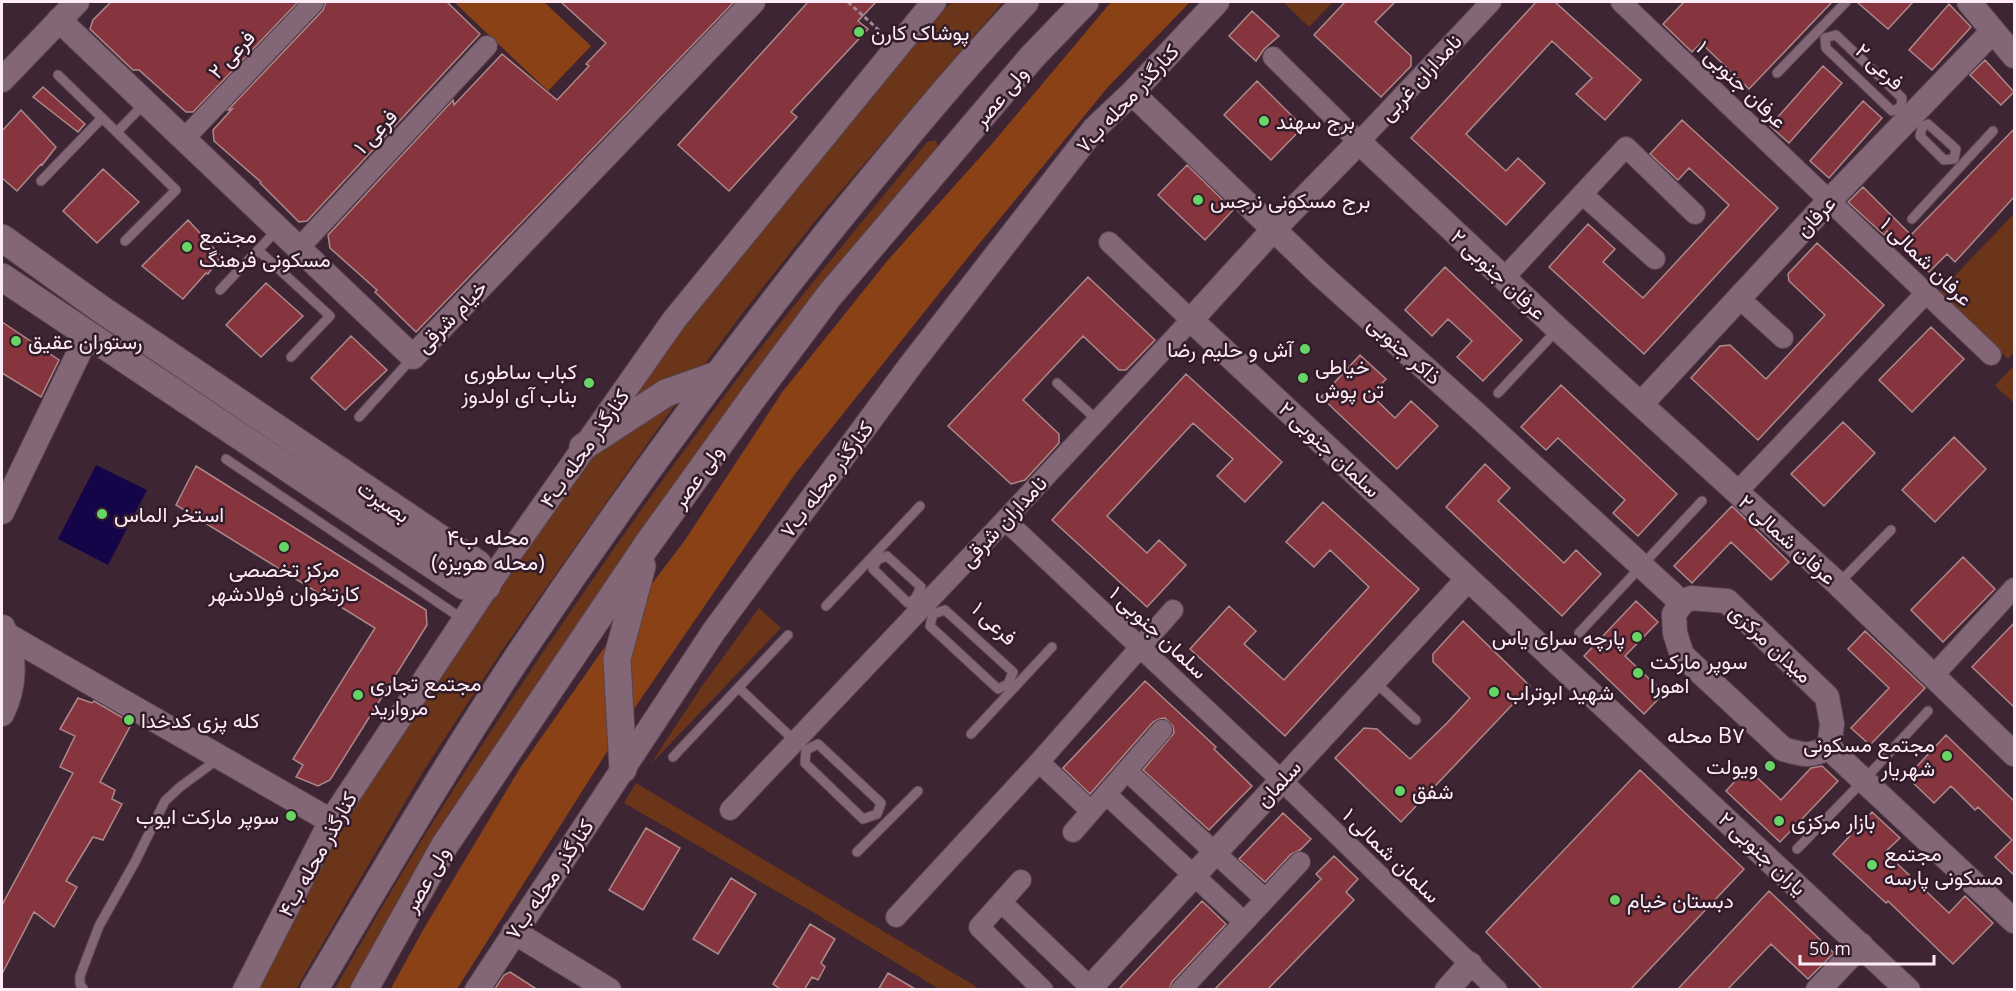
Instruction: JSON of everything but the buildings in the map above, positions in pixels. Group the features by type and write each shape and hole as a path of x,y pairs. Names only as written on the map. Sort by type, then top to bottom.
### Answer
{"main road":[{"name":"ولی عصر","path":"314,990 414,821 519,657 608,525 717,375 792,278 927,112 1025,2"},
{"name":"ولی عصر","path":"364,990 445,845 647,545 829,296 1032,57 1084,2"},
{"path":"927,112 962,140"},
{"name":"بصیرت","path":"2,238 101,309 478,564 487,586 464,586 2,277"},
{"path":"88,334 101,309"},
{"path":"583,447 666,393 717,375"},
{"path":"623,768 616,659 647,545"}],"street":[{"path":"2,77 77,2"},
{"name":"فرعی ۲","path":"184,139 314,2"},
{"name":"خیام شرقی","path":"59,20 413,357 753,2"},
{"name":"کنارگذر محله ب۴","path":"245,990 331,821 464,620 583,447 674,320 934,2"},
{"name":"کنارگذر محله ب۷","path":"477,990 714,631 910,366 1094,129 1132,93 1216,2"},
{"name":"نامداران غربی","path":"1273,230 1491,2"},
{"name":"عرفان جنوبی ۱","path":"1621,2 1829,201"},
{"path":"1970,2 2014,56"},
{"name":"عرفان","path":"1641,404 1829,201 1993,31"},
{"name":"فرعی ۱","path":"299,248 487,46"},
{"path":"1273,57 1359,142"},
{"name":"ذاکر جنوبی","path":"1132,93 1273,230 1682,603"},
{"name":"عرفان جنوبی ۲","path":"1359,142 1641,404"},
{"path":"1504,278 1626,147 1695,214"},
{"path":"1582,194 1655,259"},
{"name":"عرفان شمالی ۱","path":"1829,201 1991,355"},
{"name":"نامداران شرقی","path":"730,810 801,746 924,606 1273,230"},
{"path":"1109,242 1191,320"},
{"path":"1737,492 1926,293"},
{"path":"1739,298 1783,338"},
{"name":"سلمان جنوبی ۲","path":"1191,320 1665,762"},
{"path":"2,512 88,334"},
{"name":"عرفان شمالی ۲","path":"1641,404 1838,584 2014,754"},
{"name":"سلمان جنوبی ۱","path":"1005,520 1281,780"},
{"name":"سلمان","path":"1089,988 1468,579"},
{"path":"1933,676 2014,588"},
{"name":"میدان مرکزی","path":"1682,603 1691,598 1727,601 1827,696 1832,724 1828,748"},
{"path":"1682,603 1674,614 1675,633 1682,655 1783,749 1800,754 1814,754 1828,748 2014,921"},
{"path":"896,917 1039,762 1173,610"},
{"path":"4,630 331,821"},
{"path":"2,714 9,698 14,667 4,630"},
{"path":"1073,832 1162,730"},
{"path":"1039,762 1091,811"},
{"name":"یاران جنوبی ۲","path":"1665,762 1908,990"},
{"path":"1126,771 1265,899"},
{"name":"سلمان شمالی ۱","path":"1281,780 1497,990"},
{"path":"1107,795 1244,922"},
{"path":"1180,990 1300,862"},
{"path":"1021,880 979,927 1043,990"},
{"path":"1001,902 1089,988"},
{"path":"514,932 609,990"},
{"path":"1818,990 1861,945"},
{"path":"1447,990 1470,964"}],"lane":[{"path":"1777,73 1846,2"},
{"path":"1817,31 1825,38 1836,35 1902,98 1920,135 1944,160 1957,162"},
{"name":"فرعی ۲","path":"1825,38 1826,48 1892,111 1911,117"},
{"path":"58,75 176,190 125,241"},
{"path":"117,132 146,103"},
{"path":"1911,117 1929,124 1956,149 1957,162"},
{"path":"41,181 102,118"},
{"path":"1912,219 1957,162 1993,130"},
{"path":"220,290 278,229"},
{"path":"258,250 330,316 291,357"},
{"path":"1498,393 1558,329"},
{"path":"359,417 413,357"},
{"path":"1057,383 1098,420"},
{"path":"226,459 464,620"},
{"path":"1579,633 1702,501"},
{"path":"826,606 875,558 920,506"},
{"path":"1838,584 1891,530"},
{"path":"875,558 887,556 921,587 930,626 998,689 1010,686"},
{"path":"875,558 873,569 908,603 924,606"},
{"name":"فرعی ۱","path":"924,606 945,610 1013,672 1010,686"},
{"path":"673,757 788,635"},
{"path":"971,734 1010,686 1052,647"},
{"path":"1374,680 1416,720"},
{"path":"738,688 801,746 805,763 863,819 877,814"},
{"path":"1797,849 1928,711"},
{"path":"801,746 818,744 881,803 877,814"},
{"path":"84,990 80,984 80,976 99,926 135,862 165,801 220,758"},
{"path":"857,852 918,791"},
{"path":"877,814 886,823"}],"path":[{"path":"848,2 897,47"}],"shaded area":[{"path":"454,2 544,2 591,46 548,91"},
{"path":"951,2 1003,2 816,220 738,319 659,427 501,652 424,770 296,989 247,990 314,872 420,702 659,354 828,145"},
{"path":"1111,2 1190,2 1108,87 795,474 636,706 457,989 390,990 423,930 520,768 611,638 685,540 783,391 888,260 991,145"},
{"path":"1283,2 1333,2 1309,27"},
{"path":"935,140 940,149 390,924 351,989 334,990 415,851 475,755 645,505 793,306 927,142"},
{"path":"2014,214 2014,353 2008,359 1938,293"},
{"path":"2014,365 2014,403 1995,386"},
{"name":"استخر الماس","path":"96,465 147,490 108,565 58,539"},
{"path":"759,608 781,628 650,765 702,686"},
{"path":"636,783 980,989 939,989 816,914 624,803"}],"place":[{"name":"پوشاک کارن","path":"859,32"},
{"name":"برج سهند","path":"1264,121"},
{"name":"برج مسکونی نرجس","path":"1198,200"},
{"name":"مجتمع مسکونی فرهنگ","path":"187,247"},
{"name":"رستوران عقیق","path":"16,341"},
{"name":"آش و حلیم رضا","path":"1305,349"},
{"name":"خیاطی تن پوش","path":"1303,378"},
{"name":"کباب ساطوری بناب آی اولدوز","path":"589,383"},
{"name":"استخر الماس","path":"102,514"},
{"name":"مرکز تخصصی کارتخوان فولادشهر","path":"284,547"},
{"name":"پارچه سرای یاس","path":"1637,637"},
{"name":"سوپر مارکت اهورا","path":"1638,673"},
{"name":"شهید ابوتراب","path":"1494,692"},
{"name":"مجتمع تجاری مروارید","path":"358,695"},
{"name":"کله پزی کدخدا","path":"129,720"},
{"name":"مجتمع مسکونی شهریار","path":"1947,756"},
{"name":"ویولت","path":"1770,766"},
{"name":"شفق","path":"1400,791"},
{"name":"سوپر مارکت ایوب","path":"291,816"},
{"name":"بازار مرکزی","path":"1779,821"},
{"name":"مجتمع مسکونی پارسه","path":"1872,865"},
{"name":"دبستان خیام","path":"1615,900"}],"district":[{"name":"محله ب۴ (محله هویزه)","path":"488,548"},
{"name":"محله B۷","path":"1706,734"}]}
